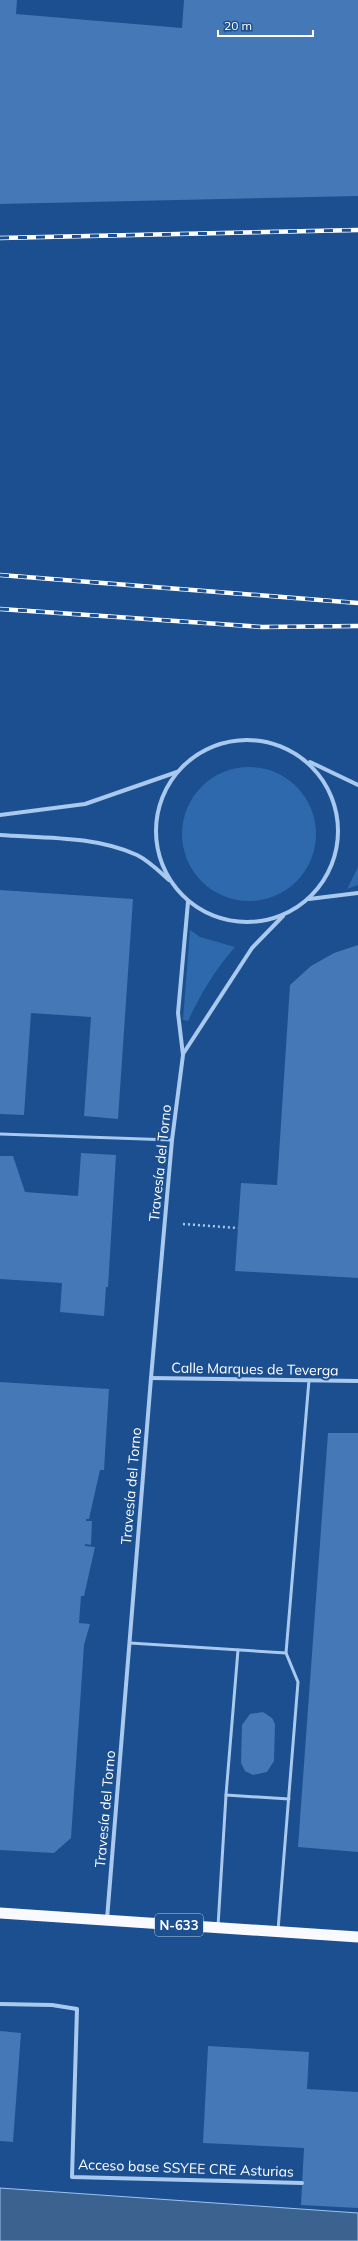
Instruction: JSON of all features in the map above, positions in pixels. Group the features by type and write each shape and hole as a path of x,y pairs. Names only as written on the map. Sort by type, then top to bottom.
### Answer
{"highway":[{"name":"N-633","path":"0,1913 358,1937"}],"street":[{"path":"170,882 159,855 156,826 162,797 177,772 199,753 226,741 255,739 283,746 308,761 358,785"},
{"path":"0,835 75,839 111,846 138,855 170,882 188,902 221,919 252,923 283,916 309,899 328,875 338,845 338,814 327,785 308,761"},
{"path":"0,815 85,804 177,772"},
{"path":"309,899 358,893"},
{"name":"Travesía del Torno","path":"107,1920 151,1378 172,1140 183,1054 178,1013 188,902"},
{"name":"Travesía del Torno","path":"183,1054 252,948 283,916"},
{"name":"Calle Marques de Teverga","path":"151,1378 358,1381"},
{"name":"Acceso base SSYEE CRE Asturias","path":"0,2004 52,2005 77,2009 72,2177 302,2183"}],"lane":[{"path":"0,1134 172,1140"},
{"path":"278,1932 298,1682 286,1653 309,1380"},
{"path":"130,1644 286,1653"},
{"path":"218,1927 226,1795 238,1650"},
{"path":"226,1795 289,1799"}],"path":[{"path":"165,1223 238,1228"}],"shaded area":[{"path":"249,767 275,772 286,778 301,792 311,808 316,834 311,860 305,871 291,886 275,896 249,901 223,896 212,890 197,876 187,860 182,834 187,808 193,797 207,782 223,772"},
{"path":"358,867 358,885 347,889"},
{"path":"190,930 200,937 235,947 209,982 188,1021 183,1020"},
{"path":"0,2188 358,2213 358,2241 0,2241"}],"building":[{"path":"0,0 17,0 16,14 182,28 184,0 358,0 358,196 0,204"},
{"path":"0,890 133,899 118,1119 84,1116 91,1017 31,1013 24,1115 0,1114"},
{"path":"358,945 358,1278 235,1271 241,1183 277,1185 290,985 311,966 334,953"},
{"path":"81,1153 116,1155 108,1287 106,1287 104,1316 60,1312 62,1283 0,1279 0,1156 13,1156 25,1192 78,1196"},
{"path":"0,1382 109,1389 104,1470 100,1470 89,1519 86,1519 86,1521 92,1521 91,1545 85,1544 85,1546 95,1547 84,1596 81,1596 79,1623 90,1624 84,1645 71,1838 54,1853 0,1850"},
{"path":"328,1433 358,1433 358,1852 298,1847"},
{"path":"263,1712 272,1718 275,1724 274,1761 267,1772 253,1775 245,1771 241,1763 242,1725 250,1714"},
{"path":"0,2031 21,2033 13,2142 0,2141"},
{"path":"208,2046 309,2052 307,2089 358,2092 358,2208 301,2205 304,2148 203,2143"}],"railway":[{"path":"0,238 358,230"},
{"path":"0,575 358,603"},
{"path":"0,609 262,627 358,626"}]}
